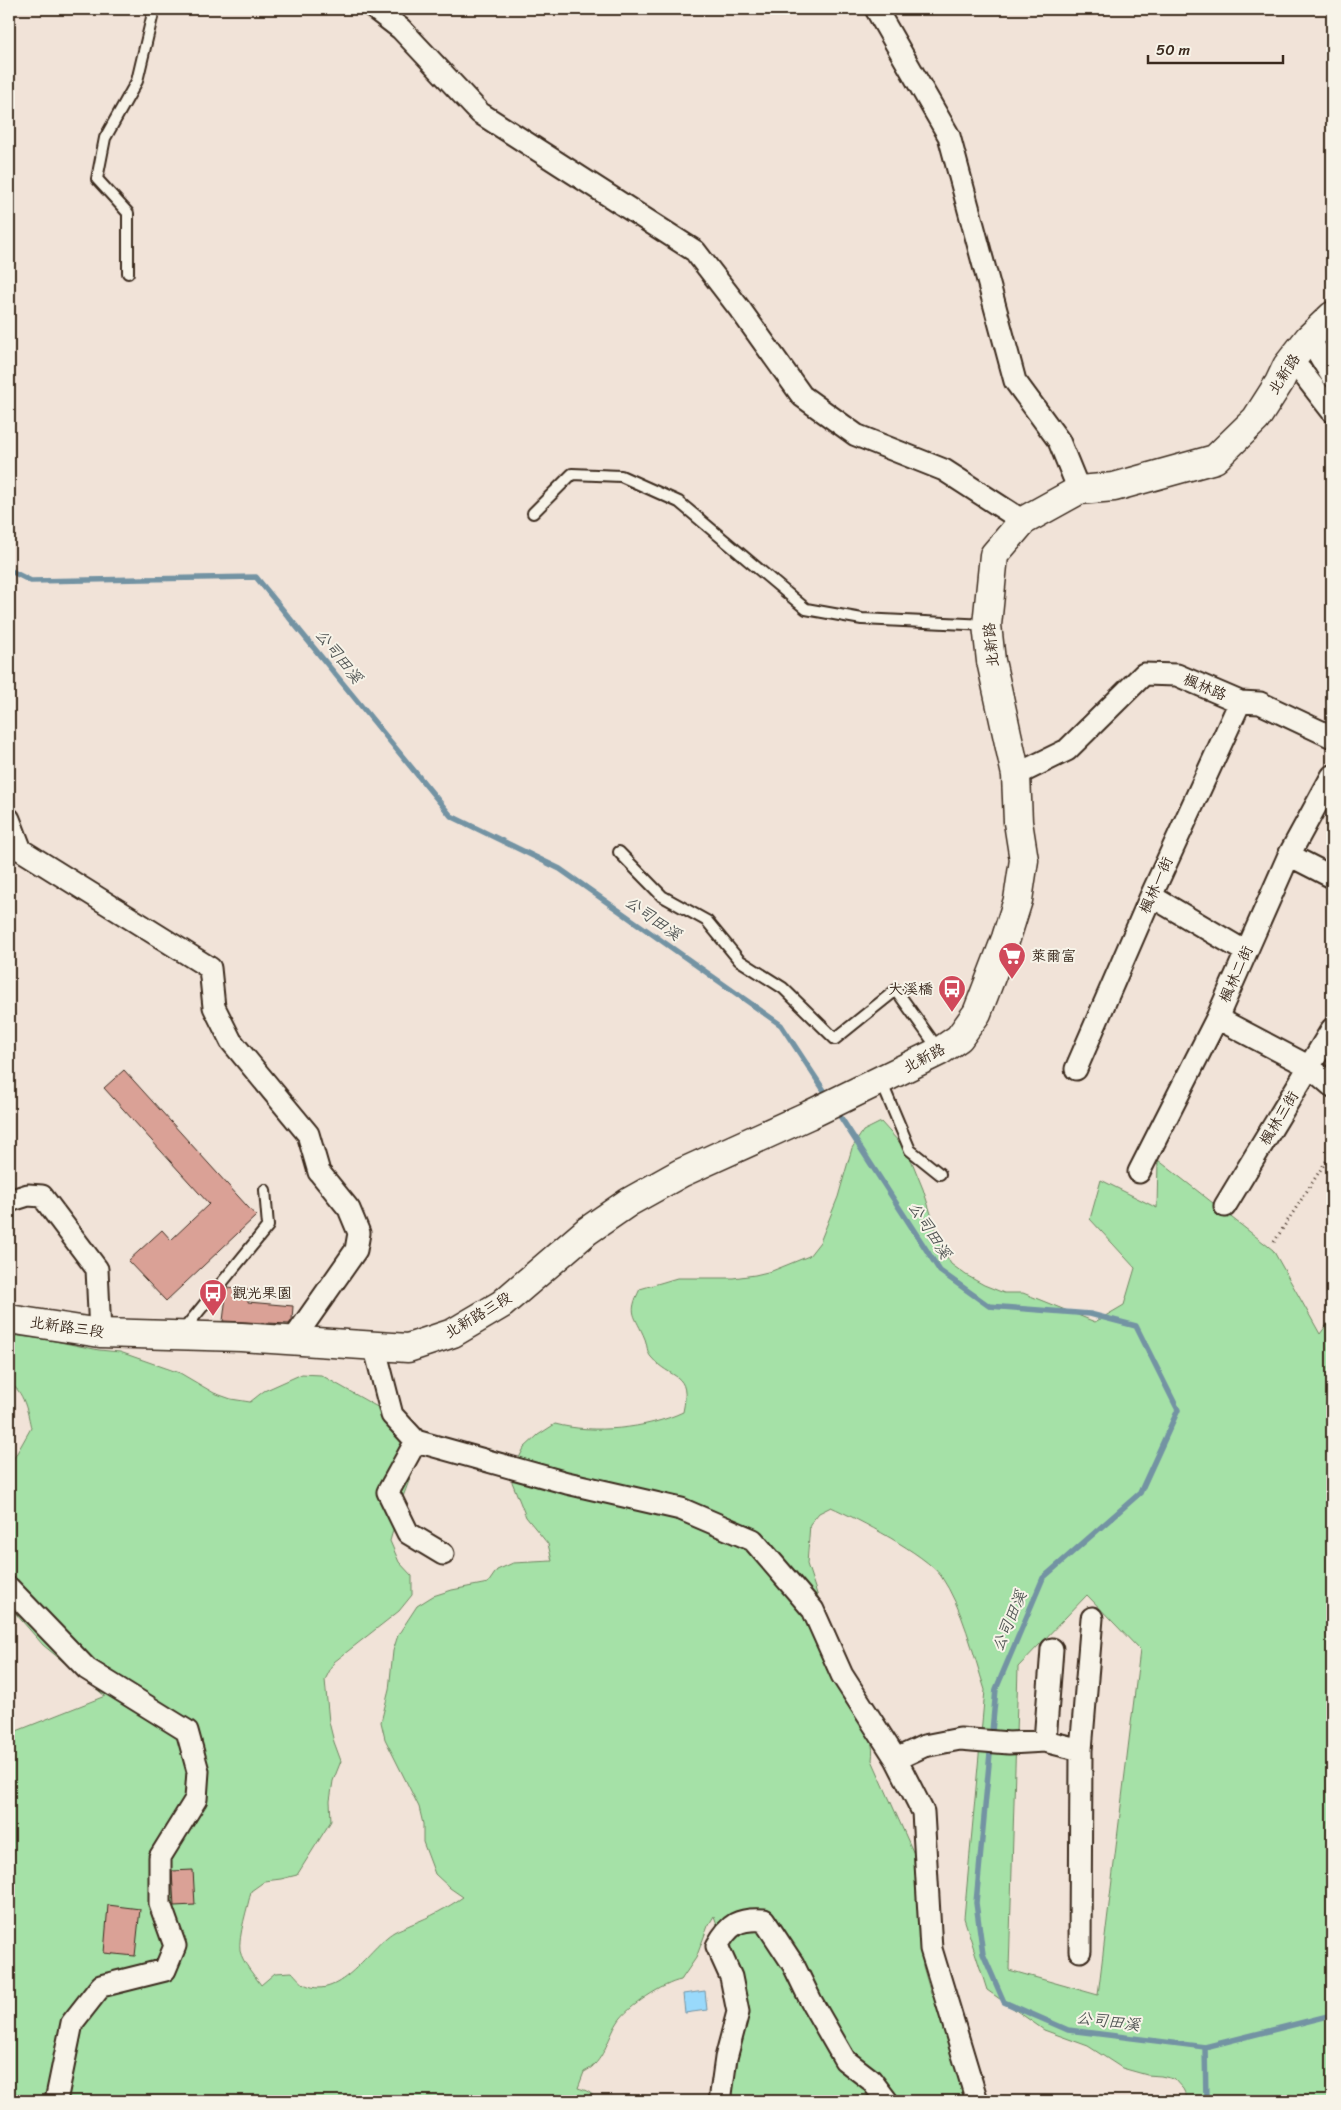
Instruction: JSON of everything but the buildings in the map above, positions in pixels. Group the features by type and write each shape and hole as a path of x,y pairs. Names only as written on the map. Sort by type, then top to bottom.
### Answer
{"main road":[{"name":"北新路","path":"809,1115 940,1051 959,1038 977,1013 994,974 1018,900 1024,860 1018,822 1016,775 992,662 987,624 994,555 1023,521 1079,490 1114,487 1215,459 1256,419 1279,383 1286,366 1309,338 1332,316"},
{"name":"北新路三段","path":"9,1319 100,1333 293,1340 408,1348 453,1333 502,1304 587,1231 630,1202 681,1173 809,1115"}],"street":[{"path":"376,9 401,29 480,113 695,251 742,312 802,396 856,435 944,470 1023,521"},
{"path":"876,9 949,136 1015,382 1059,441 1079,490"},
{"path":"1309,338 1332,376"},
{"path":"1286,366 1301,370 1332,411"},
{"name":"楓林路","path":"1016,775 1066,750 1144,674 1177,675 1240,702 1260,703 1332,737"},
{"name":"楓林一街","path":"1076,1069 1151,896 1240,702"},
{"name":"楓林二街","path":"1139,1172 1217,1018 1289,854 1332,776"},
{"path":"9,819 21,850 210,968 214,1007 231,1041 308,1134 319,1172 349,1209 359,1233 356,1250 293,1340"},
{"path":"1289,854 1332,878"},
{"path":"1151,896 1246,952"},
{"path":"1217,1018 1310,1067 1332,1086"},
{"name":"楓林三街","path":"1225,1206 1332,1029"},
{"path":"9,1201 28,1195 42,1196 97,1269 100,1333"},
{"path":"374,1345 392,1414 416,1441 566,1483 681,1509 753,1540 813,1610 842,1674 896,1759 923,1812 931,1949 977,2101"},
{"path":"416,1441 388,1492 408,1533 443,1554"},
{"path":"9,1588 87,1669 187,1730 198,1771 196,1799 160,1857 160,1904 175,1946 172,1954 165,1970 102,1986 72,2023 56,2101"},
{"path":"1080,1951 1081,1750 1092,1618"},
{"path":"1045,1741 1052,1649"},
{"path":"896,1759 924,1746 960,1739 1009,1743 1045,1741 1081,1750"},
{"path":"720,2101 726,2058 738,2012 731,1977 717,1946 725,1930 747,1918 764,1920 793,1964 811,2001 845,2060 871,2080 888,2101"}],"lane":[{"path":"128,273 128,213 97,179 105,138 137,81 154,9"},
{"path":"533,513 572,474 621,476 679,502 806,609 862,619 987,624"},
{"path":"619,852 662,896 707,921 739,960 783,988 835,1039 896,990 940,1051"},
{"path":"881,1080 910,1150 940,1174"},
{"path":"179,1335 268,1226 265,1190"}],"path":[{"path":"1274,1242 1332,1152"}],"green space":[{"path":"881,1122 908,1152 923,1189 942,1248 951,1264 984,1285 1004,1293 1023,1293 1095,1322 1124,1305 1135,1268 1090,1219 1101,1180 1157,1208 1158,1160 1273,1250 1320,1334 1332,1318 1332,2101 1189,2101 1183,2089 1174,2079 1147,2075 1122,2068 1088,2046 1044,2030 987,1990 964,1918 985,1690 972,1646 949,1589 933,1567 890,1538 831,1507 819,1513 810,1524 807,1564 861,1726 871,1742 873,1750 872,1760 918,1863 923,1966 931,1994 953,2021 975,2101 720,2101 726,2031 727,1984 721,1938 714,1916 708,1926 696,1958 681,1980 656,1991 629,2010 618,2022 601,2057 591,2068 584,2072 578,2088 591,2094 596,2101 9,2101 9,1734 105,1696 43,1645 9,1606 9,1467 31,1428 22,1397 14,1386 9,1383 9,1335 120,1352 180,1373 214,1393 231,1399 250,1402 264,1391 302,1374 321,1375 388,1413 411,1445 415,1465 401,1502 390,1541 399,1562 412,1576 412,1595 399,1611 334,1662 325,1680 329,1722 341,1761 333,1781 330,1801 331,1821 297,1875 265,1881 251,1891 240,1938 241,1955 261,1985 275,1973 292,1972 306,1985 319,1988 331,1986 354,1970 384,1939 394,1932 432,1915 463,1897 435,1874 423,1842 423,1824 419,1807 385,1739 381,1722 389,1690 393,1651 398,1635 417,1606 433,1596 488,1583 497,1570 513,1563 552,1561 548,1544 526,1517 512,1482 515,1466 524,1448 538,1435 555,1424 586,1429 620,1428 669,1418 683,1412 685,1389 682,1382 658,1365 650,1355 634,1314 634,1304 640,1289 677,1278 733,1278 755,1275 772,1271 809,1256 820,1242 838,1197 852,1148 863,1131","holes":["1087,1595 1140,1650 1098,1995 1009,1970 1018,1667"]}],"water":[{"path":"705,1991 707,2010 685,2013 683,1994"}],"waterway":[{"name":"公司田溪","path":"9,570 31,581 256,577 451,816 560,869 781,1025 829,1098"},
{"name":"公司田溪","path":"836,1110 940,1271 989,1306 1090,1314 1136,1326 1178,1410 1140,1493 1043,1578 996,1689 976,1903 983,1954 1004,2002 1068,2030 1205,2047 1206,2101"},
{"path":"1205,2047 1332,2015"}],"place":[{"name":"萊爾富","path":"1012,980"},
{"name":"大溪橋","path":"952,1013"},
{"name":"觀光果園","path":"213,1317"}]}
